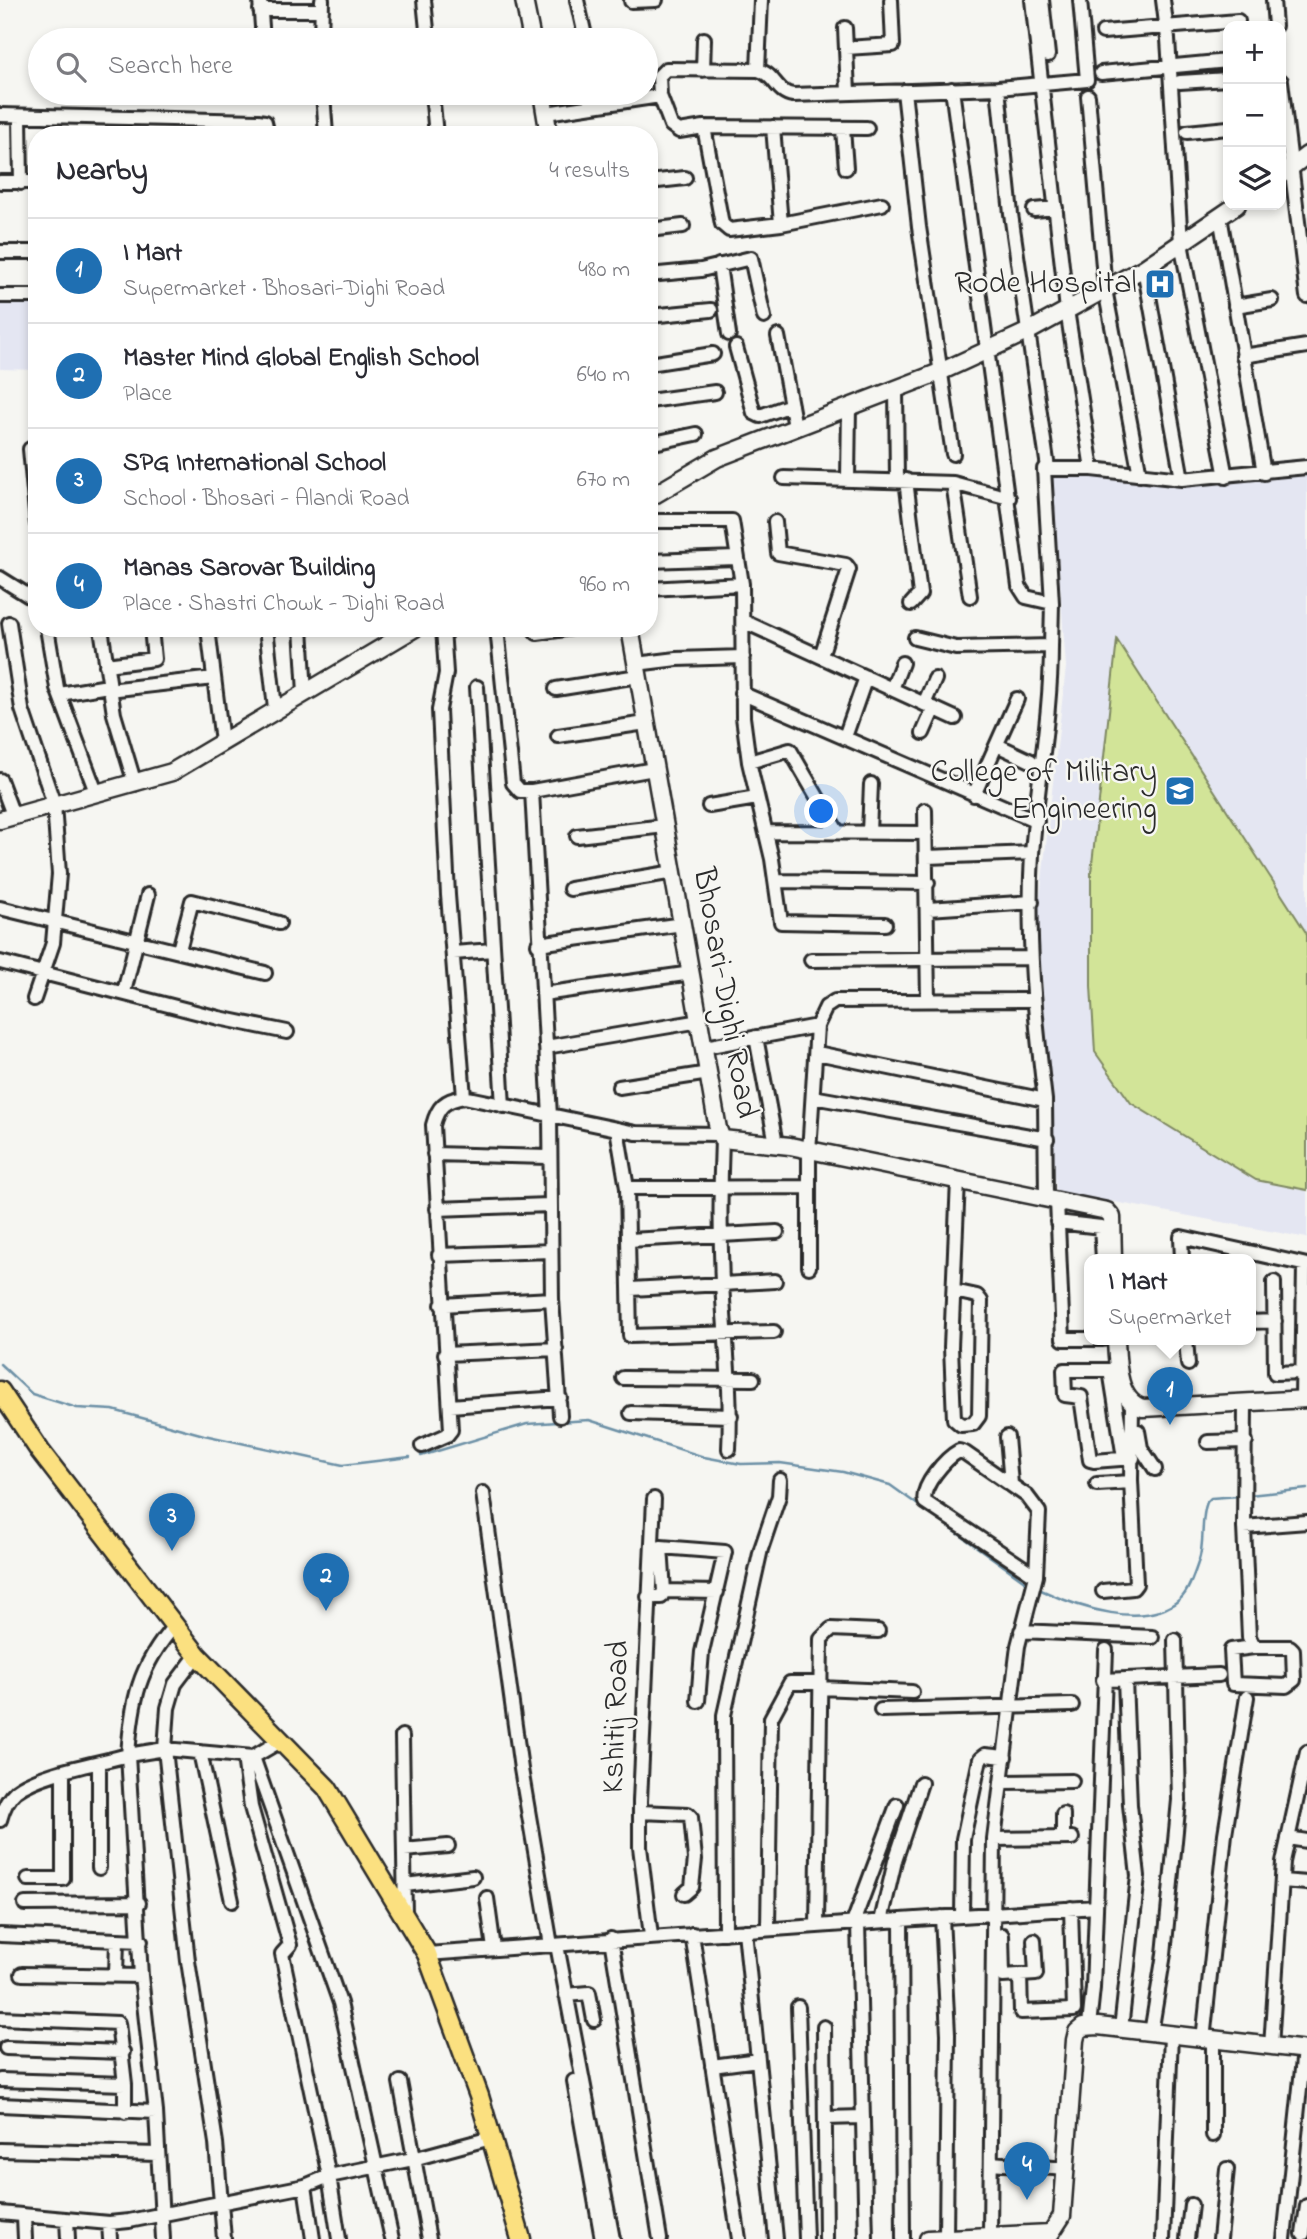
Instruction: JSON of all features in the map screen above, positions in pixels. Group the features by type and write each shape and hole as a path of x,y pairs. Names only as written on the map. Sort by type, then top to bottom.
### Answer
{"main road":[{"path":"0,1391 40,1451 197,1655 327,1788 427,1954 465,2054 521,2239"}],"street":[{"path":"424,0 427,28"},
{"path":"524,0 529,28"},
{"path":"577,0 583,28"},
{"path":"631,1 656,0"},
{"path":"758,71 761,0"},
{"path":"846,48 893,45 891,0"},
{"path":"1032,0 1047,83"},
{"path":"1042,0 1056,208 1067,310 1092,469"},
{"path":"867,128 704,127 674,130 660,96 662,71 758,71 771,75 786,94 998,88 1087,80 1080,0"},
{"path":"1163,0 1170,65 1181,243 1226,477"},
{"path":"1273,0 1275,21"},
{"path":"261,28 260,5 322,5 321,28"},
{"path":"1103,32 1223,22"},
{"path":"845,28 848,92"},
{"path":"703,70 704,39"},
{"path":"1101,73 1223,61"},
{"path":"1180,82 1223,79"},
{"path":"1281,84 1285,147"},
{"path":"998,88 1011,214 1048,468"},
{"path":"952,89 1021,593 1052,603"},
{"path":"904,91 919,228 953,454"},
{"path":"1088,96 1105,289 1140,475"},
{"path":"324,105 325,126"},
{"path":"433,105 435,126"},
{"path":"544,105 548,126"},
{"path":"546,113 577,105"},
{"path":"0,115 258,121 265,122 266,126"},
{"path":"20,116 21,183"},
{"path":"704,127 725,228 781,224 882,204"},
{"path":"774,127 781,224"},
{"path":"1187,132 1223,128"},
{"path":"843,129 846,168"},
{"path":"1307,155 1286,172 1307,296"},
{"path":"658,181 685,178"},
{"path":"0,182 28,183"},
{"path":"1034,209 1056,208"},
{"path":"658,493 717,458 940,372 1029,331 1144,268 1229,210"},
{"path":"1220,216 1264,472"},
{"path":"658,229 682,226"},
{"path":"0,252 28,252"},
{"path":"658,274 701,270 747,257 754,261 764,317"},
{"path":"719,265 729,334"},
{"path":"1144,268 1182,479"},
{"path":"0,296 28,296"},
{"path":"1235,306 1272,300"},
{"path":"658,315 711,310"},
{"path":"778,336 795,426"},
{"path":"1243,356 1307,346"},
{"path":"736,347 754,413 760,416 791,405"},
{"path":"658,363 713,354"},
{"path":"895,388 901,480 920,594 911,604"},
{"path":"658,400 715,392"},
{"path":"848,479 849,406"},
{"path":"658,442 696,434"},
{"path":"1084,1339 1063,1339 1057,1222 1051,1200 1045,1100 1032,1000 1032,853 1051,691 1052,603 1042,476 1044,469 1048,468 1092,469 1182,479 1226,477 1307,467"},
{"path":"784,478 953,483 1009,498"},
{"path":"953,483 970,596"},
{"path":"658,521 732,522 742,584 741,693 749,762 767,832 780,922 885,925"},
{"path":"775,522 778,553 846,565 849,569 821,656"},
{"path":"658,561 736,558"},
{"path":"0,564 2,579 28,595"},
{"path":"658,589 742,584"},
{"path":"743,621 955,718"},
{"path":"9,623 22,709 54,804 60,874 57,920 44,973 34,999"},
{"path":"49,637 60,694 96,792"},
{"path":"101,637 109,688 135,784"},
{"path":"152,637 158,684"},
{"path":"209,637 222,742"},
{"path":"267,637 275,708"},
{"path":"302,637 305,693"},
{"path":"0,780 7,818 172,772 275,708 400,637"},
{"path":"444,637 446,673 439,710 464,1097"},
{"path":"498,637 513,783 520,791 654,769"},
{"name":"Bhosari-Dighi Road","path":"632,637 720,1136 776,1144 1107,1211 1112,1217 1113,1254"},
{"path":"915,638 956,648 1051,646"},
{"path":"556,689 677,659 743,657"},
{"path":"106,665 154,659"},
{"path":"892,689 902,663"},
{"path":"845,737 866,677"},
{"path":"60,694 214,678"},
{"path":"923,733 935,679"},
{"path":"477,687 503,1106"},
{"path":"741,693 1037,821"},
{"path":"974,795 1017,699"},
{"path":"558,736 646,723"},
{"path":"997,745 1031,761"},
{"path":"749,762 790,750 838,831"},
{"path":"869,832 871,784"},
{"path":"532,791 538,944 550,1116 548,1157 552,1299 560,1416"},
{"path":"709,806 757,798"},
{"path":"925,810 928,1001"},
{"path":"577,836 665,826"},
{"path":"767,832 926,833"},
{"path":"927,856 1032,853"},
{"path":"570,889 674,872"},
{"path":"776,881 928,883"},
{"path":"124,992 148,895"},
{"path":"179,950 192,901 279,923"},
{"path":"928,909 1032,902"},
{"path":"0,908 265,973"},
{"path":"538,944 684,924"},
{"path":"453,953 493,950"},
{"path":"811,960 1031,958"},
{"path":"0,962 219,1018 287,1032"},
{"path":"543,994 692,973"},
{"path":"809,1266 809,1152 817,1026 826,1007 835,1001 1032,1000"},
{"path":"546,1047 700,1021"},
{"path":"705,1047 817,1026"},
{"path":"756,1037 776,1144"},
{"path":"817,1054 1045,1100"},
{"path":"619,1087 709,1073"},
{"path":"422,1446 450,1433 433,1125 436,1113 450,1099 464,1097 636,1133 720,1136 722,1286 730,1378 729,1449"},
{"path":"813,1097 1047,1139"},
{"path":"617,1129 627,1188 631,1289 629,1336 774,1332"},
{"path":"434,1154 548,1157"},
{"path":"954,1291 977,1296 981,1301 979,1416 973,1424 961,1425 954,1419 951,1347 958,1180"},
{"path":"627,1188 809,1187"},
{"path":"437,1209 549,1205"},
{"path":"1057,1222 1101,1227 1104,1254"},
{"path":"629,1240 777,1232"},
{"path":"1132,1405 1159,1407 1304,1399 1302,1372 1306,1265 1181,1237 1182,1254"},
{"path":"439,1255 551,1251"},
{"path":"631,1289 775,1281"},
{"path":"1274,1282 1275,1373 1302,1372"},
{"path":"442,1304 552,1299"},
{"path":"1256,1322 1275,1321"},
{"path":"1116,1345 1117,1363 1125,1396 1132,1405 1128,1458"},
{"path":"1186,1345 1188,1364"},
{"path":"445,1354 555,1349"},
{"path":"1102,1591 1133,1588 1136,1584 1128,1458 1110,1370 1064,1370 1065,1395 1081,1397 1090,1460 1128,1458"},
{"path":"624,1378 754,1379"},
{"path":"450,1406 559,1398"},
{"path":"1245,1403 1244,1527 1249,1637 1254,1647"},
{"path":"1155,1469 1141,1448 1136,1419 1157,1414 1159,1407"},
{"path":"631,1413 731,1416"},
{"path":"1007,1437 1011,1484"},
{"path":"1209,1442 1246,1441"},
{"path":"1034,1940 1036,1974 1003,1976 994,1839 1021,1631 1036,1577 1039,1512 1027,1496 1011,1484 959,1451 950,1455 923,1497 925,1502 1036,1577"},
{"path":"725,1933 724,1715 761,1549 779,1496 780,1479"},
{"path":"1097,1484 1131,1482"},
{"path":"483,1493 521,1769 613,2239"},
{"name":"Kshitij Road","path":"651,1937 640,1847 640,1812 654,1499"},
{"path":"1244,1527 1307,1522"},
{"path":"648,1597 661,1597 664,1591 660,1550 665,1546 725,1552 702,1652 698,1701"},
{"path":"664,1591 717,1592"},
{"path":"163,2239 156,2112 141,1976 139,1903 128,1755 131,1713 140,1683 152,1652 175,1625"},
{"path":"817,1926 821,1639 826,1632 878,1631"},
{"path":"1021,1631 1152,1637"},
{"path":"1150,2032 1164,1954 1179,1800 1175,1640"},
{"path":"1254,1647 1290,1647 1293,1650 1294,1680 1291,1684 1233,1684 1231,1650 1254,1647"},
{"path":"1089,2026 1106,1650"},
{"path":"197,1655 175,1684 168,1708 165,1749 188,1961 223,2204 224,2239"},
{"path":"1103,1680 1219,1675"},
{"path":"1121,2029 1138,1876 1130,1805 1125,1680"},
{"path":"768,1929 771,1718 790,1683 912,1692"},
{"path":"1213,2135 1208,2040 1225,1834 1247,1697"},
{"path":"881,1710 1072,1705"},
{"path":"402,1737 405,1915"},
{"path":"0,1820 5,1803 17,1791 34,1781 128,1755 165,1749 248,1757 282,1740"},
{"path":"200,1752 232,1900"},
{"path":"962,1916 963,1839 980,1759 985,1755 1004,1757"},
{"path":"1271,2047 1282,1881 1288,1838 1307,1756"},
{"path":"248,1757 340,2003 392,2239"},
{"path":"248,1757 251,1807 290,1945 282,1954 329,2176 339,2239"},
{"path":"99,1763 99,1868"},
{"path":"28,1880 63,1879 63,1773"},
{"path":"1002,1782 1072,1781"},
{"path":"881,1921 895,1861 921,1783"},
{"path":"866,2239 856,1923 897,1805"},
{"path":"640,1812 688,1814 691,1817 695,1858 692,1887 684,1894"},
{"path":"994,1839 1068,1838 1063,1814"},
{"path":"1288,1838 1307,1841"},
{"path":"404,1850 448,1846"},
{"path":"405,1885 472,1877"},
{"path":"1282,1881 1307,1883"},
{"path":"487,1898 494,1949"},
{"path":"25,1904 139,1903"},
{"path":"427,1954 1096,1907"},
{"path":"1020,1975 1021,2011 1074,2010 1071,1908"},
{"path":"990,2235 998,1914"},
{"path":"942,1917 948,2034 946,2238"},
{"path":"901,1920 903,2239"},
{"path":"745,1931 776,2239"},
{"path":"692,1934 739,2239"},
{"path":"0,1935 141,1941"},
{"path":"611,1939 660,2239"},
{"path":"116,1975 117,1940"},
{"path":"22,1974 141,1976"},
{"path":"555,1977 602,2239"},
{"path":"566,1995 589,1993 594,2020"},
{"path":"798,2007 806,2239"},
{"path":"0,2018 117,2022 120,2026 123,2052 125,2112"},
{"path":"928,2239 1051,2233 1058,2227 1062,2216 1074,2040 1077,2032 1089,2026 1306,2050 1284,2239"},
{"path":"824,2027 827,2239"},
{"path":"1163,2239 1171,2035"},
{"path":"6,2048 123,2052"},
{"path":"712,2066 758,2060"},
{"path":"0,2080 125,2084"},
{"path":"400,2082 429,2239"},
{"path":"0,2105 156,2112"},
{"path":"825,2118 863,2117"},
{"path":"0,2213 109,2223 163,2215 305,2186 329,2176 413,2160 491,2138"},
{"path":"0,2150 158,2154"},
{"path":"991,2163 1066,2169"},
{"path":"1220,2239 1227,2169"},
{"path":"305,2186 313,2239"},
{"path":"1187,2239 1191,2205"},
{"path":"1303,2234 1307,2206"},
{"path":"24,2217 25,2239"},
{"path":"67,2220 68,2239"},
{"path":"109,2223 110,2239"}],"shaded area":[{"path":"0,294 28,295 28,370 0,369"},
{"name":"College of Military Engineering","path":"1052,472 1193,482 1307,476 1307,1238 1056,1191 1038,916 1066,667"}],"green space":[{"path":"1117,640 1307,934 1307,1190 1256,1180 1131,1103 1095,1052 1091,986 1091,873"}],"waterway":[{"path":"0,1364 32,1394 77,1408 113,1410 204,1435 343,1465 410,1457"},
{"path":"421,1456 527,1424 589,1420 704,1457 741,1464 780,1463 843,1472 890,1485 1026,1582"},
{"path":"1249,1495 1307,1489"},
{"path":"1041,1590 1073,1603 1111,1613 1130,1615 1165,1608 1183,1596 1194,1575 1201,1553 1207,1502 1211,1498 1239,1496"}],"place":[{"name":"Rode Hospital","path":"1160,284"},
{"name":"College of Military Engineering","path":"1180,791"},
{"name":"I Mart","path":"1170,1425"},
{"name":"SPG International School","path":"172,1551"},
{"name":"Master Mind Global English School","path":"326,1611"},
{"name":"Manas Sarovar Building","path":"1027,2200"}]}
